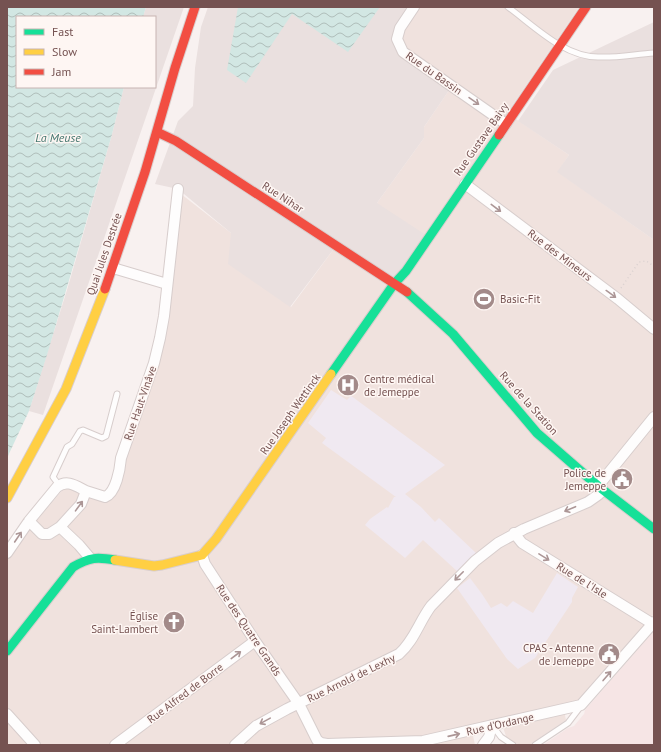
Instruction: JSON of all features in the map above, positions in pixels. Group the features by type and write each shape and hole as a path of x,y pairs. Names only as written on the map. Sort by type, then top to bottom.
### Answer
{"street":[{"name":"Quai Jules Destrée","path":"7,498 46,424 53,415 69,379 113,268 145,172 176,65 195,7"},
{"name":"Rue du Bassin","path":"414,7 400,28 397,38 403,52 506,124"},
{"name":"Rue Gustave Baivy","path":"394,284 406,271 586,7"},
{"name":"Rue Nihar","path":"157,132 176,141 394,284"},
{"name":"Rue des Mineurs","path":"465,184 615,296 654,329"},
{"name":"Rue Haut-Vinâve","path":"86,491 105,497 113,490 124,447 156,354 163,322 178,189"},
{"path":"113,268 167,284"},
{"name":"Rue de la Station","path":"394,284 418,301 453,334 537,433 600,488 654,529"},
{"name":"Rue Joseph Wettinck","path":"202,555 216,539 243,501 394,284"},
{"name":"Rue Arnold de Lexhy","path":"235,745 256,726 399,654 409,645 425,614 437,598 475,561 514,533 588,502 598,495 600,488 654,417"},
{"path":"7,553 29,521 61,483 67,482 86,491 81,504 60,527 53,532 45,534 39,532 29,521"},
{"path":"60,527 90,558"},
{"name":"Rue de l'Isle","path":"514,533 522,543 653,623"},
{"path":"7,651 73,567 90,558 104,557 154,566 202,555"},
{"name":"Rue des Quatre Grands","path":"202,555 205,564 255,641 299,704"},
{"path":"581,705 653,623"},
{"name":"Rue Alfred de Borre","path":"115,745 255,641"},
{"name":"Rue d'Ordange","path":"299,704 316,740 327,744 423,741 581,705"},
{"path":"7,714 34,745"},
{"path":"483,745 489,737 492,725"}],"lane":[{"path":"508,7 559,46 574,53 597,57 654,53"},
{"path":"59,485 53,477 66,447 72,444 80,430 102,438 106,436 117,394"},
{"path":"535,745 568,723 581,705"},
{"path":"492,725 501,737 513,745"}],"path":[{"path":"615,296 639,262 646,261 654,266"}],"shaded area":[{"path":"146,7 184,7 43,415 29,411 67,290 111,138 124,88 156,88 156,16 143,16"},
{"path":"208,7 414,7 397,38 403,52 452,86 424,127 424,138 377,203 429,237 394,284 336,246 290,307 228,264 231,233 178,189 155,184 178,121 193,106 195,68 201,27"},
{"path":"414,7 579,7 507,113 569,155 558,172 654,240 654,614 580,700 563,706 566,720 529,745 520,745 507,739 500,719 471,726 475,745 7,745 7,560 28,531 65,487 101,501 124,461 145,399 181,194 231,233 291,307 336,246 377,203 424,138 424,127 452,86 403,52 397,39"},
{"path":"654,22 654,240 557,172 569,155 518,121 553,70"},
{"path":"331,390 347,400 351,396 445,465 405,494 421,507 435,522 439,518 476,553 458,572 423,540 405,558 365,525 370,519 387,507 388,508 394,497 396,497 322,443 326,438 308,423"},
{"path":"557,573 578,587 572,598 572,602 535,658 518,669 507,659 457,588 470,578 491,608 501,603 507,607 513,601 533,613"},
{"path":"654,631 654,745 543,745 568,728 574,726 584,714 585,710"}],"water":[{"name":"La Meuse","path":"7,7 146,7 143,16 16,16 16,88 124,88 111,138 47,355 29,411 7,458"},
{"path":"238,7 380,7 348,52 292,14 246,83 227,70"}],"traffic: fast":[{"path":"331,374 394,284 406,271 499,135"},
{"path":"407,292 453,334 537,433 598,486 654,529"},
{"path":"7,651 73,567 84,561 94,559 103,558 115,560"}],"traffic: slow":[{"path":"7,498 66,389 105,289"},
{"path":"115,560 154,566 202,555 216,539 331,374"}],"traffic: jam":[{"path":"105,289 145,172 175,68 195,7"},
{"path":"499,135 586,7"},
{"path":"157,132 176,141 407,292"}],"place":[{"name":"Basic-Fit","path":"484,299"},
{"name":"Centre médical de Jemeppe","path":"348,385"},
{"name":"Police de Jemeppe","path":"622,479"},
{"name":"Église Saint-Lambert","path":"174,622"},
{"name":"CPAS - Antenne de Jemeppe","path":"609,654"}]}
